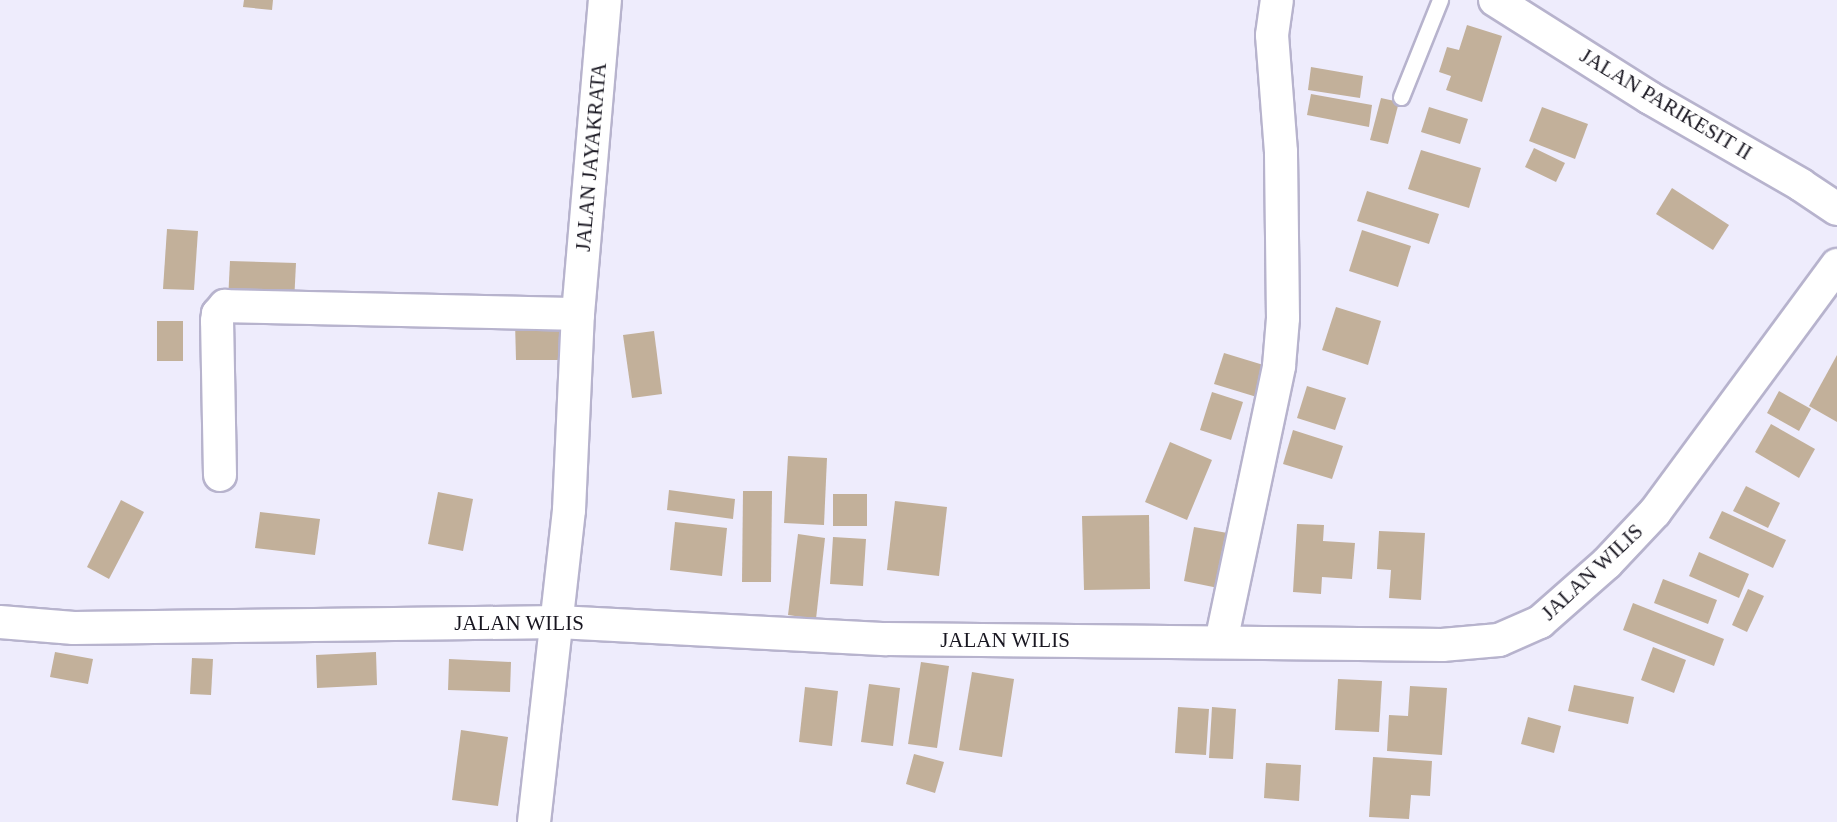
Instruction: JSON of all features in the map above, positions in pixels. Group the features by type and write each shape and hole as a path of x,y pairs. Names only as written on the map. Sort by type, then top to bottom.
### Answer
{"street":[{"name":"JALAN JAYAKRATA","path":"558,622 569,510 578,314 605,0"},
{"path":"1221,642 1280,366 1283,318 1281,152 1272,35 1276,0"},
{"name":"JALAN PARIKESIT II","path":"1495,0 1650,98 1802,185 1837,209"},
{"name":"JALAN WILIS","path":"0,622 74,628 558,622 887,639 1442,645 1499,640 1540,622 1607,563 1655,512 1837,265"},
{"path":"220,475 217,321 225,306 578,314"},
{"path":"534,822 558,622"}],"lane":[{"path":"1401,97 1440,0"}],"building":[{"path":"244,0 273,0 272,10 243,7"},
{"path":"1467,25 1502,36 1482,102 1446,90 1451,76 1439,72 1447,47 1459,50"},
{"path":"1311,67 1363,76 1360,98 1308,90"},
{"path":"1311,94 1372,105 1369,127 1307,115"},
{"path":"1381,98 1399,102 1388,144 1370,140"},
{"path":"1429,107 1468,119 1460,144 1421,132"},
{"path":"1542,107 1588,124 1575,159 1529,141"},
{"path":"1534,148 1565,163 1556,182 1525,167"},
{"path":"1421,150 1481,168 1469,208 1408,189"},
{"path":"1672,188 1729,225 1713,250 1656,214"},
{"path":"1367,191 1439,214 1429,244 1357,221"},
{"path":"167,229 198,231 194,290 163,289"},
{"path":"1362,230 1411,246 1398,287 1349,271"},
{"path":"230,261 296,263 294,303 228,301"},
{"path":"1336,307 1381,321 1368,365 1322,350"},
{"path":"157,321 183,321 183,361 157,361"},
{"path":"575,321 575,360 516,360 515,322"},
{"path":"654,331 662,394 632,398 623,335"},
{"path":"1224,353 1270,367 1260,398 1214,384"},
{"path":"1837,355 1837,422 1809,406"},
{"path":"1307,386 1346,398 1335,430 1297,418"},
{"path":"1779,391 1811,409 1799,431 1767,413"},
{"path":"1212,392 1243,402 1231,440 1200,430"},
{"path":"1771,424 1815,449 1799,478 1755,452"},
{"path":"1293,430 1343,446 1332,479 1283,464"},
{"path":"1170,442 1212,460 1187,520 1145,502"},
{"path":"788,456 827,458 824,525 784,523"},
{"path":"1746,486 1780,503 1768,528 1733,511"},
{"path":"669,490 735,499 733,519 667,510"},
{"path":"743,491 772,491 771,582 742,582"},
{"path":"438,492 473,499 463,551 428,544"},
{"path":"833,494 867,494 867,526 833,526"},
{"path":"121,500 144,512 109,579 87,567"},
{"path":"895,501 947,507 939,576 887,570"},
{"path":"1722,511 1786,540 1773,568 1709,538"},
{"path":"260,512 320,519 315,555 255,548"},
{"path":"1149,515 1150,589 1084,590 1082,516"},
{"path":"675,522 727,528 722,576 670,570"},
{"path":"1297,524 1324,525 1323,541 1355,543 1352,579 1322,577 1321,594 1293,592"},
{"path":"1194,527 1233,534 1223,589 1184,581"},
{"path":"1379,531 1425,533 1421,600 1389,598 1391,570 1377,569"},
{"path":"798,534 825,538 816,619 788,615"},
{"path":"833,537 866,539 863,586 830,584"},
{"path":"1699,552 1749,574 1739,598 1689,576"},
{"path":"1663,579 1717,600 1708,624 1654,603"},
{"path":"1748,589 1764,596 1747,632 1732,625"},
{"path":"1633,603 1724,639 1714,666 1623,630"},
{"path":"1653,647 1686,660 1674,693 1641,680"},
{"path":"55,652 93,659 88,684 50,677"},
{"path":"376,652 377,685 317,688 316,655"},
{"path":"192,658 213,659 211,695 190,694"},
{"path":"449,659 511,662 510,692 448,690"},
{"path":"921,662 949,666 937,748 908,744"},
{"path":"972,672 1014,679 1002,757 959,750"},
{"path":"1338,679 1382,681 1379,732 1335,730"},
{"path":"869,684 900,688 893,746 861,742"},
{"path":"1574,685 1634,697 1628,724 1568,711"},
{"path":"1410,686 1447,688 1442,755 1387,751 1389,715 1408,716"},
{"path":"805,687 838,691 832,746 799,742"},
{"path":"1178,707 1209,709 1206,755 1175,753"},
{"path":"1212,707 1236,709 1233,759 1209,758"},
{"path":"1528,717 1561,726 1554,753 1521,744"},
{"path":"461,730 508,737 498,806 452,800"},
{"path":"914,754 944,762 935,793 906,784"},
{"path":"1373,757 1432,761 1430,796 1411,795 1409,819 1369,817"},
{"path":"1266,763 1301,765 1299,801 1264,798"}]}
